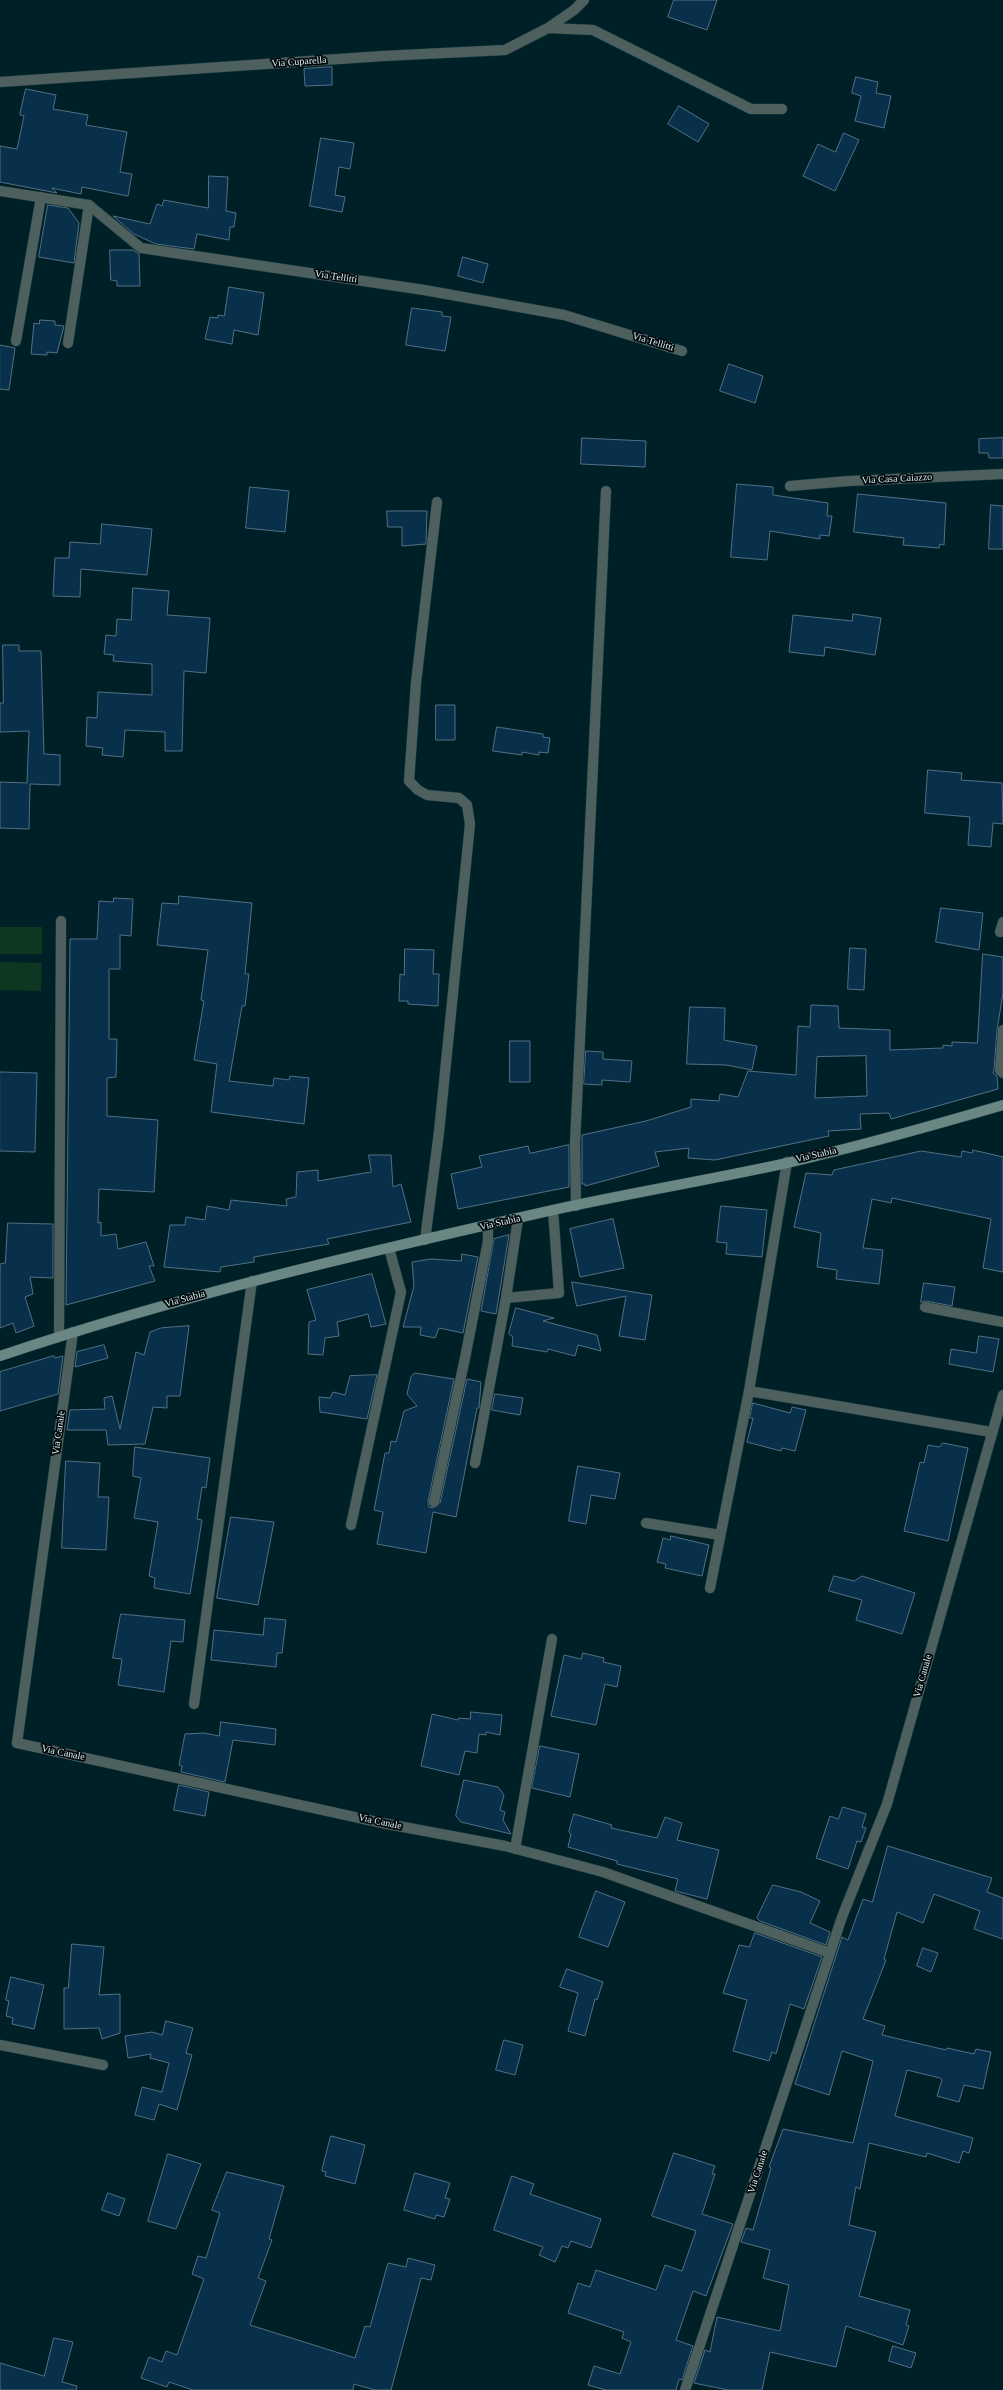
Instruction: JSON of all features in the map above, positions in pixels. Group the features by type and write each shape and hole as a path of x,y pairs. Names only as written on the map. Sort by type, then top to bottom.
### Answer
{"main road":[{"name":"Via Stabia","path":"0,1356 154,1307 252,1281 553,1210 787,1162 896,1136 1003,1105"}],"street":[{"name":"Via Cuparella","path":"0,82 382,56 505,50 548,28 584,0"},
{"path":"548,28 593,30 751,109 782,109"},
{"name":"Via Tellitti","path":"0,191 89,205 141,248 424,290 564,315 682,351"},
{"path":"16,341 42,197"},
{"path":"68,343 89,205"},
{"name":"Via Casa Caiazzo","path":"790,486 849,481 1003,474"},
{"path":"576,1206 575,1143 606,491"},
{"path":"425,1240 439,1132 470,824 467,805 459,798 427,795 418,790 409,780 416,683 437,502"},
{"path":"59,1336 61,921"},
{"path":"1000,932 1003,922"},
{"path":"1003,1030 999,1064 1000,1070 1003,1073"},
{"path":"710,1588 749,1391 787,1162"},
{"path":"506,1298 559,1293 553,1210"},
{"path":"475,1463 506,1298 518,1219"},
{"path":"434,1502 488,1241 488,1225"},
{"path":"352,1525 401,1292 390,1248"},
{"path":"194,1704 252,1281"},
{"path":"925,1306 1003,1322"},
{"name":"Via Canale","path":"73,1332 17,1743 382,1823 515,1849 603,1872 830,1953"},
{"path":"749,1391 991,1432"},
{"name":"Via Canale","path":"685,2390 842,1917 887,1804 991,1432 1003,1395"},
{"path":"646,1523 720,1535"},
{"path":"515,1849 552,1640"},
{"path":"0,2044 103,2065"}],"green space":[{"path":"0,927 42,927 42,954 0,954"},
{"path":"0,962 42,963 41,991 0,990"}],"building":[{"path":"674,0 717,0 707,30 668,17"},
{"path":"332,67 332,85 305,86 304,69"},
{"path":"856,77 878,82 876,93 891,96 884,128 855,121 861,96 852,93"},
{"path":"26,89 56,95 53,109 88,115 86,125 127,132 120,172 132,174 128,196 82,187 81,194 52,188 57,193 0,182 0,146 17,149 24,116 20,115"},
{"path":"679,106 709,124 698,142 668,124"},
{"path":"844,133 859,140 835,191 803,176 818,144 835,152"},
{"path":"321,138 354,143 350,169 339,167 335,195 345,197 342,212 310,206"},
{"path":"209,176 228,177 226,211 236,213 234,227 230,227 229,240 197,234 194,249 156,244 134,234 113,216 150,224 157,204 162,206 164,200 208,208"},
{"path":"48,205 68,208 79,223 74,263 39,257"},
{"path":"110,250 133,250 139,254 140,286 117,286 117,281 111,280"},
{"path":"463,257 488,264 483,283 458,276"},
{"path":"229,287 264,293 258,335 234,330 232,344 205,339 210,317 218,318 218,315 224,316"},
{"path":"412,308 442,312 442,316 451,317 445,351 406,345"},
{"path":"40,320 55,321 55,325 64,326 57,353 47,352 47,355 31,354 34,323 39,324"},
{"path":"0,345 15,348 9,390 0,389"},
{"path":"729,364 763,376 755,403 720,391"},
{"path":"582,438 646,441 645,467 581,464"},
{"path":"1003,438 1003,458 989,458 988,453 979,453 979,439"},
{"path":"737,484 773,487 773,495 828,503 827,516 832,516 829,536 820,535 820,539 770,531 767,560 731,557"},
{"path":"250,487 289,491 285,532 246,528"},
{"path":"858,494 946,503 944,545 940,544 939,548 903,545 904,538 854,532"},
{"path":"991,505 1003,506 1003,549 989,549"},
{"path":"387,511 427,511 426,544 402,546 402,527 388,527"},
{"path":"102,524 152,529 147,575 81,569 80,597 53,596 55,558 69,558 70,542 100,544"},
{"path":"133,588 169,591 167,615 210,618 206,673 184,671 182,751 165,751 165,732 125,730 123,757 102,755 103,748 86,746 87,717 97,718 98,692 152,695 152,664 113,661 114,655 104,654 106,635 116,636 117,619 131,620"},
{"path":"853,614 881,618 875,655 825,647 824,656 789,652 793,615 852,621"},
{"path":"3,645 19,645 19,651 41,651 44,754 60,755 60,785 30,784 29,829 0,828 0,782 27,783 29,731 0,732 0,703 3,703"},
{"path":"436,705 455,705 455,740 436,740"},
{"path":"497,727 543,734 543,737 550,738 548,753 539,752 539,755 522,752 522,755 493,751"},
{"path":"928,770 962,773 961,780 1002,783 1003,824 993,823 991,847 968,845 970,817 925,813"},
{"path":"179,896 252,903 245,974 249,974 245,1006 242,1006 229,1081 273,1086 274,1078 289,1080 290,1076 309,1078 304,1124 211,1112 217,1064 194,1060 204,1001 201,1000 208,950 157,945 162,903 178,904"},
{"path":"114,898 133,899 131,936 120,935 120,969 109,969 109,1039 117,1039 116,1077 107,1078 107,1116 158,1120 154,1192 99,1189 98,1223 101,1222 101,1236 116,1234 118,1249 146,1242 154,1266 149,1266 155,1281 66,1305 70,939 97,939 99,901 113,902"},
{"path":"941,908 983,913 979,950 936,942"},
{"path":"850,948 866,949 864,990 848,989"},
{"path":"405,949 434,950 433,974 439,974 438,1006 408,1004 408,1001 399,1001 400,974 404,975"},
{"path":"983,954 1003,957 1003,993 997,1030 993,1073 997,1076 998,1089 891,1119 889,1113 860,1114 861,1129 828,1131 829,1136 715,1160 688,1158 689,1148 655,1152 659,1166 585,1186 585,1184 582,1184 582,1135 646,1121 691,1107 691,1099 719,1101 720,1094 738,1097 748,1071 796,1075 798,1026 810,1027 811,1005 838,1006 839,1028 890,1030 890,1050 943,1048 943,1045 952,1046 952,1042 977,1043","holes":["866,1056 867,1096 815,1098 817,1057"]},
{"path":"690,1007 725,1008 724,1040 757,1046 752,1070 726,1065 687,1064"},
{"path":"510,1041 530,1041 530,1082 510,1082"},
{"path":"586,1051 603,1052 603,1059 632,1061 630,1082 602,1080 602,1085 584,1084"},
{"path":"0,1072 37,1073 35,1152 0,1151"},
{"path":"569,1145 569,1187 458,1209 451,1174 482,1167 479,1156 528,1146 530,1153"},
{"path":"973,1150 1003,1157 1003,1272 983,1268 991,1219 892,1198 891,1203 872,1199 863,1248 883,1250 879,1284 836,1279 837,1270 817,1267 821,1233 794,1227 806,1173 832,1175 834,1170 921,1151 961,1157 962,1151 972,1153"},
{"path":"369,1155 391,1155 393,1187 401,1184 411,1222 327,1239 329,1244 254,1257 254,1262 221,1267 220,1272 164,1267 170,1225 185,1225 186,1217 205,1220 207,1206 229,1210 231,1200 287,1206 286,1199 296,1197 297,1172 318,1170 318,1181 371,1172"},
{"path":"721,1206 767,1210 762,1257 726,1254 727,1243 717,1242"},
{"path":"613,1219 624,1268 580,1277 570,1229"},
{"path":"8,1223 53,1224 53,1278 30,1277 33,1294 25,1297 34,1326 16,1333 13,1323 0,1328 0,1264 5,1263"},
{"path":"509,1235 496,1314 481,1311 494,1239"},
{"path":"462,1254 478,1257 463,1333 439,1328 435,1338 420,1335 421,1327 403,1327 414,1286 412,1262 431,1259 461,1261"},
{"path":"372,1274 386,1324 371,1327 368,1314 337,1322 339,1336 325,1338 323,1355 308,1354 309,1322 316,1320 307,1290"},
{"path":"572,1282 652,1295 645,1340 619,1336 626,1296 577,1306"},
{"path":"924,1283 955,1287 952,1306 926,1301 921,1302"},
{"path":"516,1308 554,1318 543,1321 597,1335 601,1351 578,1345 575,1356 548,1349 547,1352 512,1346 513,1337 509,1334"},
{"path":"189,1326 180,1396 167,1396 167,1408 153,1407 145,1444 108,1445 106,1430 67,1430 70,1410 105,1409 104,1398 112,1396 120,1429 136,1352 144,1355 150,1332 161,1328"},
{"path":"979,1336 999,1339 993,1372 949,1364 951,1349 976,1353"},
{"path":"104,1345 108,1358 75,1367 77,1352"},
{"path":"54,1356 55,1358 63,1356 58,1394 0,1411 0,1372"},
{"path":"415,1373 454,1379 428,1501 429,1507 433,1508 440,1503 467,1379 481,1382 479,1408 477,1408 456,1517 433,1512 426,1553 377,1544 383,1512 374,1510 385,1453 389,1453 391,1441 396,1442 404,1411 417,1406 407,1394 411,1377"},
{"path":"377,1375 367,1419 320,1412 319,1397 330,1398 333,1392 345,1395 350,1376"},
{"path":"495,1394 523,1398 520,1415 492,1410"},
{"path":"753,1403 790,1413 792,1407 806,1410 795,1451 782,1448 781,1451 747,1442 753,1418 750,1418"},
{"path":"943,1443 968,1448 948,1541 904,1531 920,1462 924,1463 928,1445 939,1447"},
{"path":"135,1447 210,1458 206,1488 202,1487 197,1519 202,1520 190,1594 154,1588 155,1578 149,1576 158,1522 134,1518 141,1478 133,1476"},
{"path":"66,1461 100,1463 98,1497 109,1497 106,1550 62,1548"},
{"path":"578,1466 620,1473 615,1499 591,1495 586,1524 569,1521"},
{"path":"231,1517 274,1522 258,1605 217,1598"},
{"path":"671,1536 709,1545 702,1576 665,1568 666,1564 657,1562 663,1538 670,1540"},
{"path":"834,1576 854,1581 862,1576 915,1593 902,1634 856,1620 862,1600 829,1591"},
{"path":"121,1614 185,1620 183,1642 171,1641 164,1692 118,1685 122,1659 113,1658"},
{"path":"265,1618 286,1620 282,1653 277,1653 276,1667 211,1660 214,1630 263,1635"},
{"path":"583,1653 604,1658 603,1662 621,1666 617,1687 605,1684 596,1725 551,1716 564,1655 581,1659"},
{"path":"471,1712 502,1715 500,1735 486,1732 486,1735 479,1734 477,1753 465,1751 459,1775 421,1766 432,1714 458,1720 459,1718 470,1719"},
{"path":"221,1722 276,1729 275,1745 233,1740 225,1782 181,1772 182,1766 179,1765 185,1734 204,1733 219,1736"},
{"path":"540,1746 579,1754 570,1797 532,1788"},
{"path":"464,1780 498,1787 504,1795 500,1810 505,1812 503,1820 511,1834 461,1822 456,1816"},
{"path":"179,1785 209,1792 205,1816 174,1810"},
{"path":"843,1807 866,1814 862,1827 866,1828 861,1842 857,1841 848,1869 816,1858 830,1816 838,1819"},
{"path":"574,1814 612,1825 611,1828 657,1838 665,1817 682,1823 677,1840 719,1850 707,1899 675,1891 678,1879 617,1864 617,1861 568,1847 571,1834 569,1832"},
{"path":"888,1846 992,1878 987,1892 1003,1898 1003,1939 974,1929 980,1911 934,1894 923,1923 897,1912 884,1959 886,1960 863,2019 885,2026 882,2035 946,2050 947,2048 974,2054 976,2049 991,2052 983,2089 964,2085 959,2102 937,2096 942,2080 940,2078 907,2070 895,2116 973,2138 969,2153 963,2151 959,2163 927,2153 926,2157 869,2143 860,2189 856,2187 849,2225 876,2232 859,2296 910,2310 906,2325 909,2326 903,2345 846,2326 836,2367 770,2352 762,2390 728,2390 694,2383 705,2350 710,2352 717,2317 780,2331 789,2285 763,2278 770,2250 741,2242 746,2228 753,2230 771,2168 769,2167 783,2129 853,2143 873,2061 842,2051 829,2095 795,2084 842,1937 848,1940 863,1899 872,1902"},
{"path":"773,1885 801,1892 820,1901 810,1923 830,1932 826,1945 760,1921 757,1918"},
{"path":"596,1891 625,1902 608,1947 579,1937"},
{"path":"755,1933 822,1957 804,2009 790,2004 776,2054 772,2052 769,2061 733,2051 747,2000 723,1993 739,1945 749,1947"},
{"path":"72,1944 104,1947 99,1995 120,1994 120,2033 102,2039 99,2028 64,2029 64,1988 68,1988"},
{"path":"923,1948 938,1953 931,1972 917,1966"},
{"path":"567,1969 603,1982 597,2000 595,1999 585,2036 568,2031 578,1993 560,1987"},
{"path":"11,1977 44,1985 34,2029 12,2024 13,2018 6,2016 9,2001 6,2000"},
{"path":"166,2021 193,2028 186,2053 192,2055 177,2110 159,2104 154,2120 135,2115 142,2087 162,2092 169,2063 150,2058 151,2054 128,2058 125,2036 152,2032 162,2035"},
{"path":"504,2040 523,2045 515,2075 496,2070"},
{"path":"331,2136 365,2145 355,2184 325,2176 326,2172 322,2171"},
{"path":"674,2153 715,2166 712,2174 715,2174 702,2214 733,2224 706,2296 693,2291 676,2340 693,2346 682,2380 679,2379 676,2390 606,2390 588,2385 594,2366 620,2374 631,2342 622,2338 624,2332 568,2313 578,2283 590,2287 596,2270 656,2290 665,2265 682,2271 696,2231 652,2216"},
{"path":"168,2154 201,2164 176,2229 148,2221"},
{"path":"227,2172 284,2186 269,2239 272,2240 258,2278 266,2281 250,2325 355,2358 365,2326 370,2327 388,2263 406,2267 408,2258 435,2265 431,2280 421,2278 391,2390 375,2390 354,2384 353,2390 193,2390 169,2382 167,2387 141,2378 149,2357 162,2362 166,2351 177,2355 204,2279 192,2274 198,2256 206,2258 220,2213 212,2210"},
{"path":"415,2173 450,2183 445,2198 450,2199 444,2217 436,2215 435,2219 404,2210"},
{"path":"512,2176 534,2184 530,2194 601,2219 591,2248 571,2241 568,2248 562,2246 555,2262 539,2255 543,2247 494,2230"},
{"path":"108,2193 125,2199 119,2216 102,2210"},
{"path":"54,2338 73,2342 62,2382 77,2386 76,2390 0,2390 0,2363 44,2376"},
{"path":"893,2346 916,2353 911,2368 889,2361"}]}
